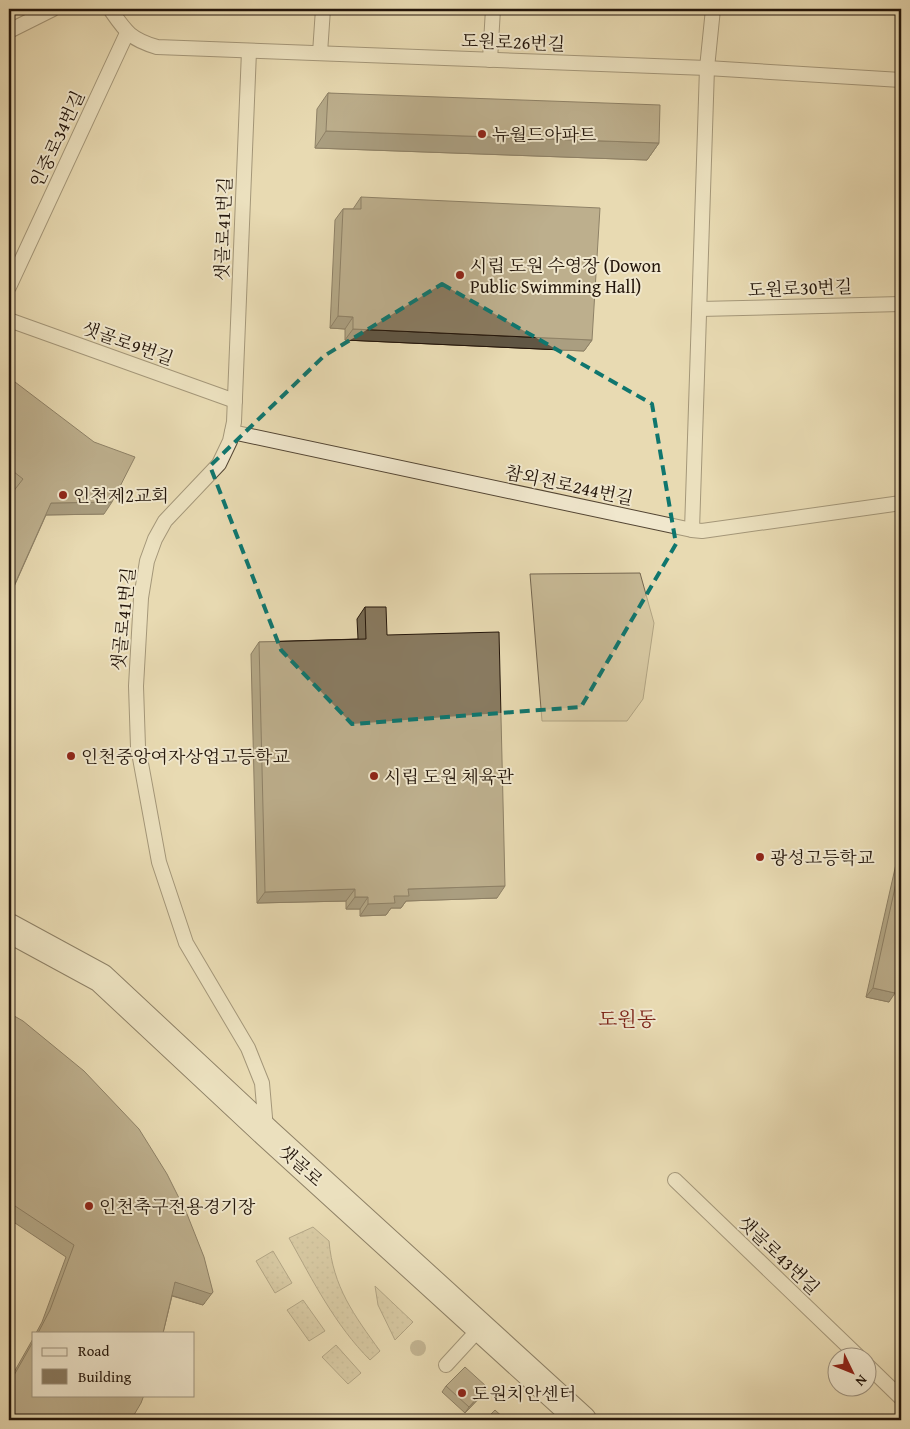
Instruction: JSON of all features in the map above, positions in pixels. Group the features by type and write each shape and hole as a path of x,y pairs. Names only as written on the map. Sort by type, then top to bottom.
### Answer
{"street":[{"name":"샛골로","path":"9,928 101,978 267,1133 582,1420"}],"lane":[{"path":"9,31 53,9"},
{"path":"110,9 127,33"},
{"path":"320,53 323,9"},
{"path":"490,60 493,9"},
{"path":"692,530 707,68 714,9"},
{"name":"도원로26번길","path":"127,33 138,42 157,47 707,68 901,80"},
{"name":"인중로34번길","path":"9,288 127,33"},
{"name":"샛골로41번길","path":"249,51 235,401 232,432 219,464 165,521 155,539 148,561 141,598 136,686 138,747 158,862 186,943 248,1048 262,1083 267,1133"},
{"name":"도원로30번길","path":"700,309 901,304"},
{"name":"샛골로9번길","path":"9,320 235,401"},
{"name":"참외전로244번길","path":"232,432 692,530 901,503"},
{"name":"샛골로43번길","path":"675,1180 848,1346"},
{"path":"446,1365 480,1328"},
{"path":"878,1376 901,1398"}],"highlighted area":[{"path":"442,284 652,404 676,544 581,707 352,724 281,650 210,466 324,356"}],"shaded area":[{"path":"640,573 654,623 643,699 627,721 542,721 530,574"},
{"path":"313,1227 329,1241 335,1273 346,1300 380,1351 370,1360 335,1317 289,1238"},
{"path":"273,1251 292,1283 275,1293 256,1261"},
{"path":"375,1286 413,1322 395,1340 378,1305"},
{"path":"303,1300 325,1331 309,1341 287,1310"},
{"path":"336,1345 361,1373 348,1384 322,1357"}],"building":[{"path":"328,93 660,105 659,143 326,131"},
{"name":"시립 도원 수영장 (Dowon Public Swimming Hall)","path":"361,197 600,208 592,340 353,329 353,317 338,316 343,209 361,209"},
{"name":"인천제2교회","path":"15,382 94,442 135,457 112,502 51,503 9,597 9,497 23,479 9,468 9,391"},
{"name":"시립 도원 체육관","path":"365,607 386,607 387,635 499,632 505,886 408,889 409,896 394,896 395,903 368,904 368,897 355,897 355,889 265,892 259,642 366,639"},
{"path":"901,860 901,966 895,993 873,988"},
{"name":"인천축구전용경기장","path":"9,1013 23,1021 84,1071 139,1129 167,1174 187,1214 204,1257 213,1292 211,1294 175,1282 163,1332 39,1332 50,1310 74,1245 9,1202"},
{"path":"32,1344 32,1396 144,1396 131,1420 9,1420 9,1384"},
{"name":"도원치안센터","path":"465,1367 487,1387 469,1407 446,1386"},
{"path":"495,1410 506,1420 485,1420"}],"place":[{"name":"뉴월드아파트","path":"482,134"},
{"name":"시립 도원 수영장 (Dowon Public Swimming Hall)","path":"460,275"},
{"name":"인천제2교회","path":"63,495"},
{"name":"인천중앙여자상업고등학교","path":"71,756"},
{"name":"시립 도원 체육관","path":"374,776"},
{"name":"광성고등학교","path":"760,857"},
{"name":"인천축구전용경기장","path":"89,1206"},
{"name":"도원치안센터","path":"462,1393"}],"district":[{"name":"도원동","path":"627,1018"}]}
